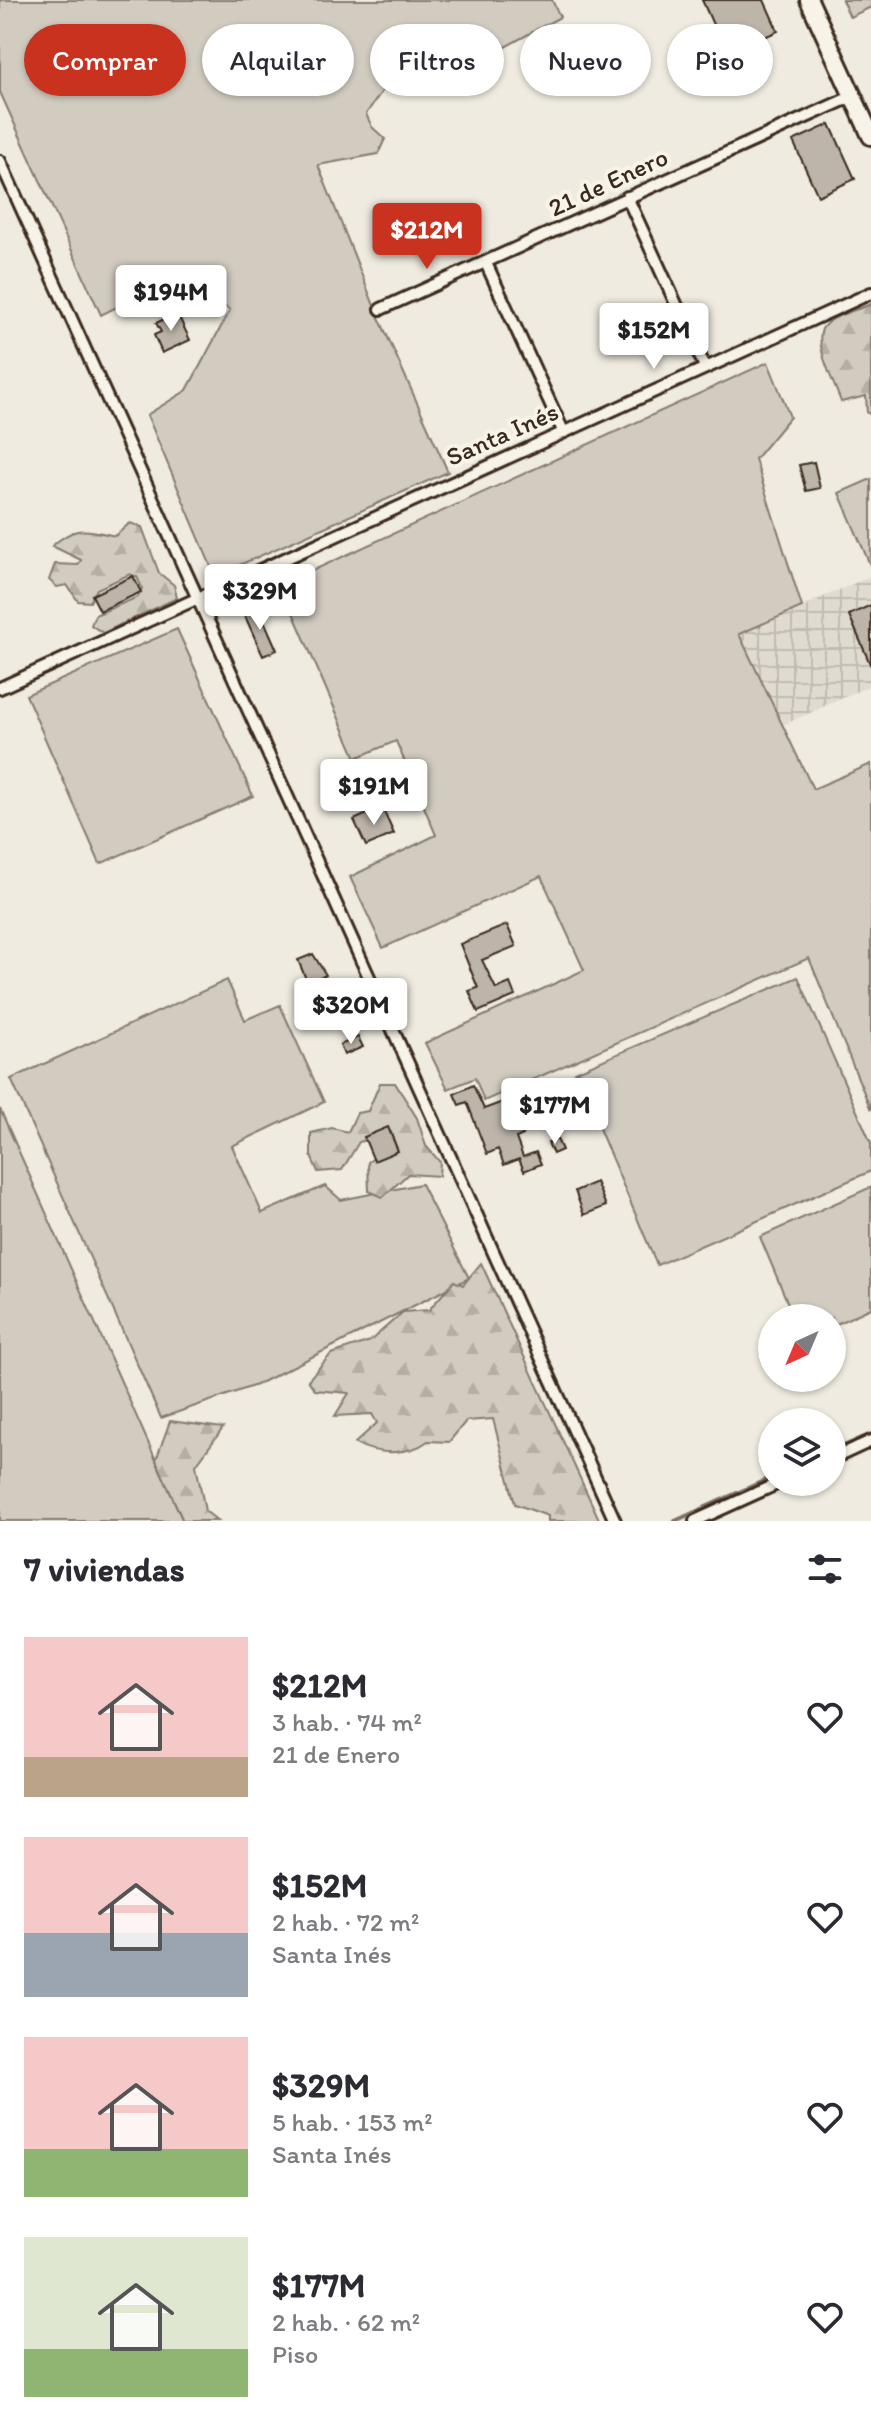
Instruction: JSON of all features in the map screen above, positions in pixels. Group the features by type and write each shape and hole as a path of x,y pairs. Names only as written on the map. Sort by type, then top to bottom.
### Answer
{"main road":[{"path":"809,0 871,136"}],"street":[{"name":"21 de Enero","path":"381,309 853,96"},
{"path":"0,161 615,1521"},
{"path":"627,197 705,367"},
{"path":"486,263 563,431"},
{"name":"Santa Inés","path":"0,688 871,293"},
{"path":"846,1453 871,1441"},
{"path":"695,1521 758,1492"}],"shaded area":[{"path":"871,576 871,685 781,726 739,634"}],"green space":[{"path":"0,0 552,0 560,17 547,24 520,24 520,39 504,47 504,24 370,24 370,96 379,96 366,114 372,127 385,139 378,154 318,165 377,313 448,472 215,576 147,415 187,390 230,310 179,276 101,315 0,92"},
{"path":"842,0 871,0 871,7 850,17"},
{"path":"871,304 871,414 867,413 866,396 841,402 820,340 821,332 829,321"},
{"path":"768,362 790,417 755,459 802,607 739,634 813,789 871,764 871,1110 809,958 484,1101 475,1078 448,1089 425,1043 584,970 541,876 383,948 350,877 436,835 396,741 356,758 281,585"},
{"path":"871,479 871,567 839,493"},
{"path":"130,523 142,527 159,573 174,585 177,598 103,633 91,625 95,615 138,597 142,588 137,577 130,574 97,589 90,602 78,601 67,585 57,587 49,580 55,564 78,565 81,560 52,546 81,530 115,536"},
{"path":"177,629 253,796 100,864 26,695"},
{"path":"798,977 871,1143 871,1171 657,1265 575,1072"},
{"path":"227,980 245,1020 280,1005 324,1102 232,1146 262,1213 325,1186 341,1200 421,1184 469,1278 256,1385 161,1418 11,1079"},
{"path":"380,1083 395,1083 417,1118 426,1146 440,1162 439,1176 408,1174 383,1197 369,1191 368,1162 395,1144 391,1132 359,1142 342,1170 318,1172 311,1156 311,1133 332,1128 348,1132 357,1113 368,1111"},
{"path":"0,1109 183,1521 0,1521"},
{"path":"871,1187 871,1308 846,1320 846,1304 788,1304 760,1237"},
{"path":"481,1263 599,1521 548,1521 548,1516 515,1504 493,1419 466,1421 449,1442 428,1441 402,1451 372,1450 355,1443 377,1423 372,1414 335,1416 349,1393 315,1390 308,1380 331,1354 370,1341 403,1312 429,1310 454,1281 463,1285"},
{"path":"170,1421 223,1428 196,1465 205,1511 218,1521 183,1521 156,1460"}],"building":[{"path":"702,0 764,0 778,31 773,33 773,24 713,24"},
{"path":"830,124 855,179 818,196 793,141"},
{"path":"177,313 190,340 162,353 154,335 161,332 156,323"},
{"path":"814,462 820,488 806,491 799,465"},
{"path":"133,576 141,592 100,611 92,595"},
{"path":"871,605 871,666 849,615"},
{"path":"258,607 277,650 263,656 244,614"},
{"path":"382,807 394,834 366,846 354,820"},
{"path":"507,925 516,946 482,960 496,989 510,983 515,996 478,1012 469,991 478,988 460,944"},
{"path":"313,954 326,975 308,984 298,960"},
{"path":"358,1037 363,1047 344,1055 340,1045"},
{"path":"473,1085 484,1109 508,1100 523,1135 516,1138 523,1157 536,1152 541,1164 524,1171 519,1159 504,1165 498,1149 487,1154 467,1102 459,1105 454,1094"},
{"path":"579,1104 583,1115 562,1124 558,1113"},
{"path":"388,1127 398,1151 374,1161 364,1137"},
{"path":"557,1139 562,1150 553,1154 548,1143"},
{"path":"596,1182 606,1206 584,1215 575,1191"}],"waterway":[{"path":"846,1445 871,1434"},
{"path":"675,1521 758,1483"}]}
